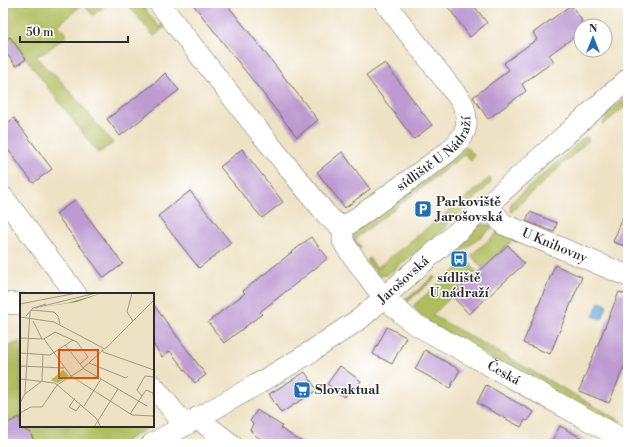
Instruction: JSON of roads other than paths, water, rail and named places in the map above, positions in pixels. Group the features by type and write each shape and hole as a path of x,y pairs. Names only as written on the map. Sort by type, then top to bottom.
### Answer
{"street":[{"path":"159,3 250,120 317,202 332,220 343,228 343,241 347,248 384,298"},
{"name":"sídliště U Nádraží","path":"343,228 448,152 458,143 466,130 466,117 462,102 385,3"},
{"name":"Jarošovská","path":"152,444 306,355 361,318 628,79"},
{"path":"3,197 73,293"},
{"name":"U Knihovny","path":"488,205 503,224 628,276"},
{"name":"Česká","path":"384,298 413,323 628,442"},
{"path":"3,303 20,304"},
{"path":"154,387 191,421 231,444"}],"water":[{"path":"599,302 607,305 602,319 593,316"}],"place":[{"name":"Parkoviště Jarošovská","path":"423,209"},
{"name":"sídliště U nádraží","path":"459,259"},
{"name":"Slovaktual","path":"302,390"}]}
